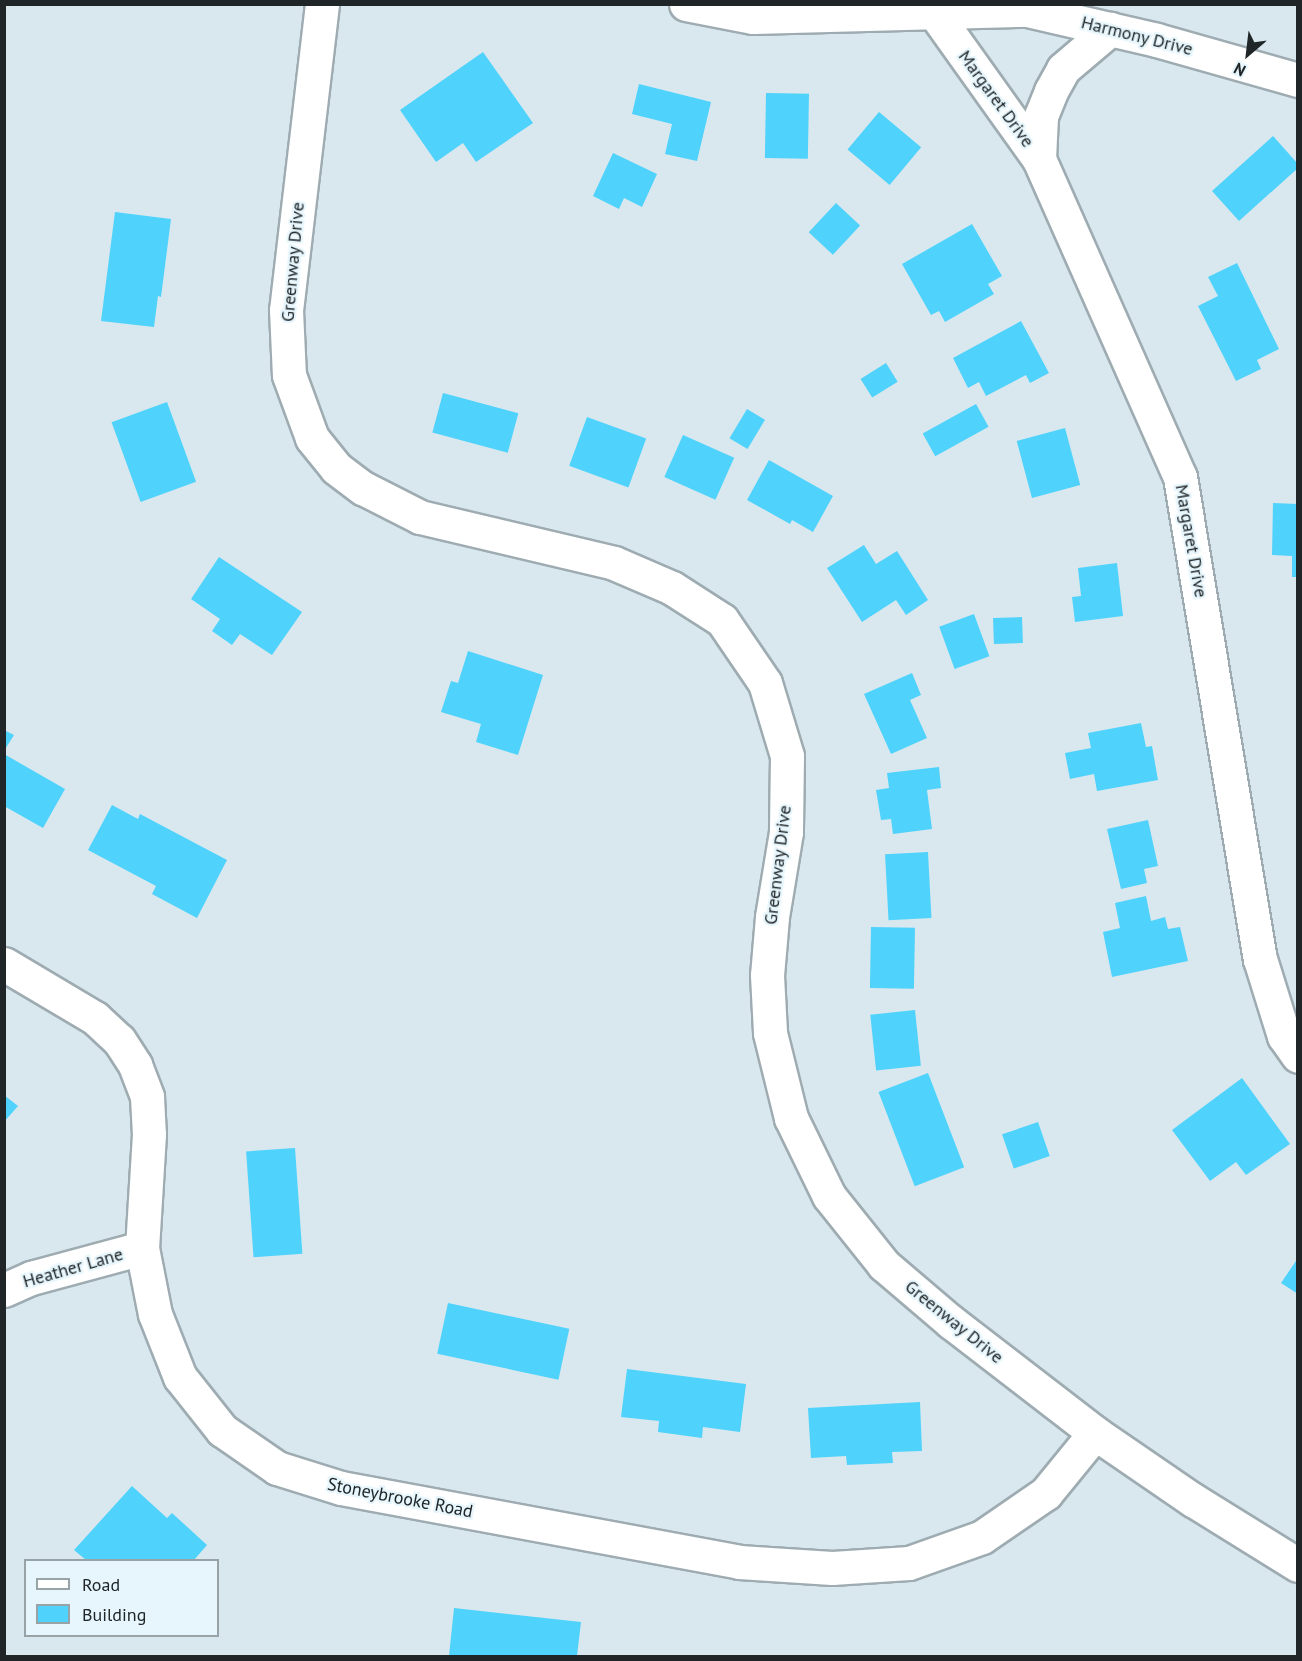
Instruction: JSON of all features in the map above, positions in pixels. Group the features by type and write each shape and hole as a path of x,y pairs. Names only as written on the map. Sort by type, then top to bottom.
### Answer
{"street":[{"name":"Greenway Drive","path":"322,4 286,310 289,375 312,438 336,468 363,488 420,517 614,563 672,588 722,620 765,683 786,756 786,832 772,917 767,975 770,1033 791,1118 829,1196 884,1265 951,1322 1095,1433 1193,1500 1298,1565"},
{"name":"Harmony Drive","path":"686,4 753,17 934,8 1027,10 1110,29 1298,80"},
{"name":"Margaret Drive","path":"934,8 1039,159 1180,477 1260,959 1284,1036 1298,1056"},
{"path":"1039,159 1041,116 1063,69 1110,29"},
{"name":"Stoneybrooke Road","path":"4,964 95,1018 119,1040 135,1065 147,1097 149,1134 142,1248 155,1314 180,1377 222,1430 277,1468 341,1488 739,1562 832,1568 909,1563 982,1537 1046,1493 1095,1433"},
{"name":"Heather Lane","path":"4,1290 31,1278 142,1248"}],"building":[{"path":"483,52 533,123 476,162 463,143 436,162 400,110"},
{"path":"639,84 711,102 697,161 665,154 672,124 632,114"},
{"path":"766,93 809,94 808,159 765,158"},
{"path":"879,112 921,147 890,185 848,150"},
{"path":"1273,136 1298,164 1298,168 1239,221 1212,191"},
{"path":"613,153 657,174 642,207 624,198 619,209 593,196"},
{"path":"836,203 860,226 833,255 809,232"},
{"path":"115,212 171,219 161,297 158,296 154,327 101,321"},
{"path":"972,224 1002,276 988,284 994,294 945,322 939,311 931,315 902,264"},
{"path":"1237,263 1279,349 1257,360 1261,369 1236,381 1198,306 1218,296 1208,277"},
{"path":"1021,321 1049,373 1030,383 1026,375 986,396 979,382 968,388 953,358"},
{"path":"886,363 898,382 872,398 861,379"},
{"path":"443,393 518,413 508,453 432,433"},
{"path":"167,402 196,482 141,502 112,422"},
{"path":"976,404 989,427 935,456 923,434"},
{"path":"747,409 765,420 747,449 729,438"},
{"path":"587,417 646,439 628,487 569,466"},
{"path":"1065,428 1080,485 1032,498 1017,441"},
{"path":"683,435 734,458 715,500 664,477"},
{"path":"769,460 833,496 813,532 792,520 790,524 747,500"},
{"path":"1273,503 1298,504 1298,577 1292,577 1292,556 1272,555"},
{"path":"864,545 876,564 897,551 928,600 906,615 896,600 862,622 827,568"},
{"path":"219,557 302,612 272,655 240,634 232,645 212,631 220,619 191,599"},
{"path":"1117,563 1123,616 1075,622 1072,597 1081,596 1078,568"},
{"path":"974,614 989,656 955,669 939,627"},
{"path":"1022,617 1023,643 994,644 993,618"},
{"path":"468,651 543,675 518,755 476,742 481,724 441,712 451,681 458,683"},
{"path":"912,673 921,695 910,700 927,738 891,754 864,694"},
{"path":"1141,723 1146,747 1152,746 1158,780 1097,791 1094,774 1070,779 1065,753 1091,748 1088,733"},
{"path":"4,730 14,735 4,751"},
{"path":"4,754 65,789 43,828 4,806"},
{"path":"939,767 941,788 927,790 932,829 893,834 891,819 881,820 876,790 889,788 887,773"},
{"path":"112,805 138,819 140,814 227,860 197,918 152,894 156,886 88,850"},
{"path":"1148,820 1158,866 1144,869 1147,883 1121,889 1107,829"},
{"path":"928,852 931,918 889,920 885,854"},
{"path":"1146,896 1151,921 1165,917 1168,929 1180,927 1188,961 1112,977 1103,932 1120,928 1115,903"},
{"path":"871,927 915,928 914,989 870,988"},
{"path":"915,1010 921,1066 876,1070 870,1015"},
{"path":"928,1073 964,1167 915,1186 879,1092"},
{"path":"1242,1078 1290,1144 1246,1175 1236,1162 1210,1181 1172,1130"},
{"path":"4,1095 18,1106 4,1122"},
{"path":"1038,1122 1050,1156 1014,1168 1002,1134"},
{"path":"295,1148 302,1254 254,1257 246,1151"},
{"path":"1298,1258 1298,1294 1281,1283"},
{"path":"448,1303 569,1329 558,1380 437,1354"},
{"path":"627,1369 746,1384 740,1432 703,1427 702,1438 658,1432 659,1421 621,1417"},
{"path":"920,1402 922,1451 892,1452 893,1463 847,1465 846,1456 811,1458 808,1408"},
{"path":"132,1486 167,1518 172,1513 207,1545 195,1559 85,1559 74,1550"},
{"path":"454,1608 581,1622 577,1656 449,1656"}]}
